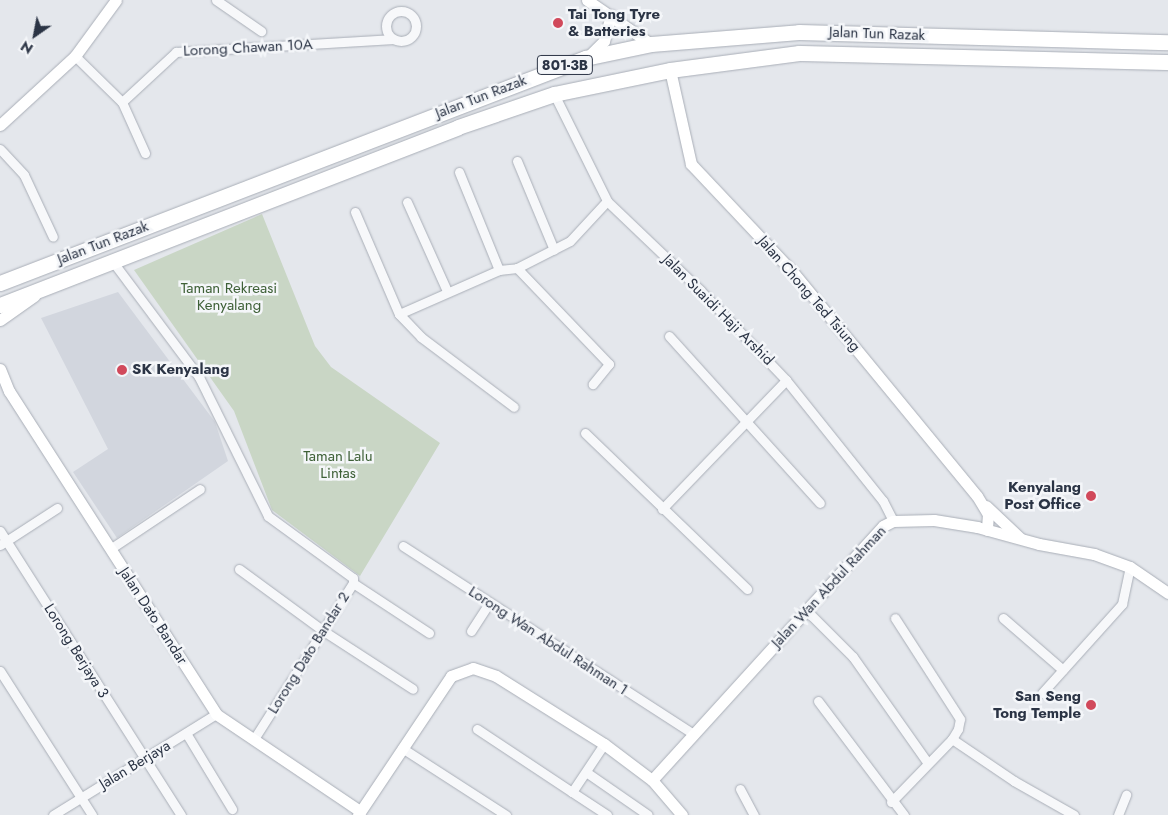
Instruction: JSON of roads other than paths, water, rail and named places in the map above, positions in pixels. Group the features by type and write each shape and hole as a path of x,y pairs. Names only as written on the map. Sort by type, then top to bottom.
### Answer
{"highway":[{"name":"Jalan Tun Razak","path":"0,283 585,58 651,44 799,32 1168,42"},
{"name":"Jalan Tun Razak","path":"0,305 458,126 554,94 670,70 799,53 1168,62"}],"street":[{"path":"2,119 75,56 116,0"},
{"path":"216,0 261,30"},
{"path":"587,0 651,44"},
{"path":"585,58 604,41 610,15"},
{"name":"Lorong Chawan 10A","path":"122,102 176,52 394,39"},
{"path":"75,56 122,102 146,153"},
{"name":"Jalan Chong Ted Tsiung","path":"670,70 691,164 792,271 983,503 1022,539"},
{"name":"Jalan Suaidi Haji Arshid","path":"554,94 607,201 700,290 786,380 883,501 893,521"},
{"path":"0,150 24,175 53,237"},
{"path":"517,162 554,250"},
{"path":"459,172 499,270"},
{"path":"399,314 447,291 499,270 517,268 554,250 582,230 607,201"},
{"path":"407,202 447,291"},
{"path":"355,212 399,314 421,337 514,407"},
{"name":"Lorong Dato Bandar 2","path":"113,262 206,389 268,516 349,574 353,583 254,739"},
{"path":"517,268 610,364 593,384"},
{"path":"0,320 50,286"},
{"path":"669,336 746,418 820,502"},
{"name":"Jalan Dato Bandar","path":"0,369 9,391 216,714 359,813"},
{"path":"662,509 746,418 786,380"},
{"path":"585,433 747,589"},
{"path":"110,548 200,489"},
{"path":"982,529 983,503"},
{"path":"3,543 57,508"},
{"name":"Jalan Wan Abdul Rahman","path":"652,780 883,526 893,521 934,520 1094,554 1130,567 1168,592"},
{"name":"Lorong Berjaya 3","path":"0,531 3,543 181,815"},
{"name":"Lorong Wan Abdul Rahman 1","path":"403,546 694,734"},
{"path":"1042,694 1122,604 1130,567"},
{"path":"238,569 322,630 413,689"},
{"path":"353,583 429,633"},
{"path":"471,631 490,603"},
{"path":"806,610 853,658 927,762"},
{"path":"891,802 927,762 952,739 958,729 960,718 895,618"},
{"path":"1003,618 1063,670"},
{"path":"359,813 451,676 473,668 496,676 604,744 652,780 682,815"},
{"path":"0,671 92,815"},
{"path":"818,701 891,802 904,815"},
{"name":"Jalan Berjaya","path":"53,815 145,760 216,714"},
{"path":"477,729 607,815"},
{"path":"186,733 232,809"},
{"path":"952,739 1014,781 1074,815"},
{"path":"572,792 604,744"},
{"path":"402,748 506,815"},
{"path":"586,772 648,815"},
{"path":"740,789 754,815"},
{"path":"1118,815 1126,795"}],"place":[{"name":"Tai Tong Tyre & Batteries","path":"558,23"},
{"name":"SK Kenyalang","path":"122,370"},
{"name":"Kenyalang Post Office","path":"1091,496"},
{"name":"San Seng Tong Temple","path":"1091,705"}],"park label":[{"name":"Taman Rekreasi Kenyalang","path":"229,296"},
{"name":"Taman Lalu Lintas","path":"338,464"}]}
